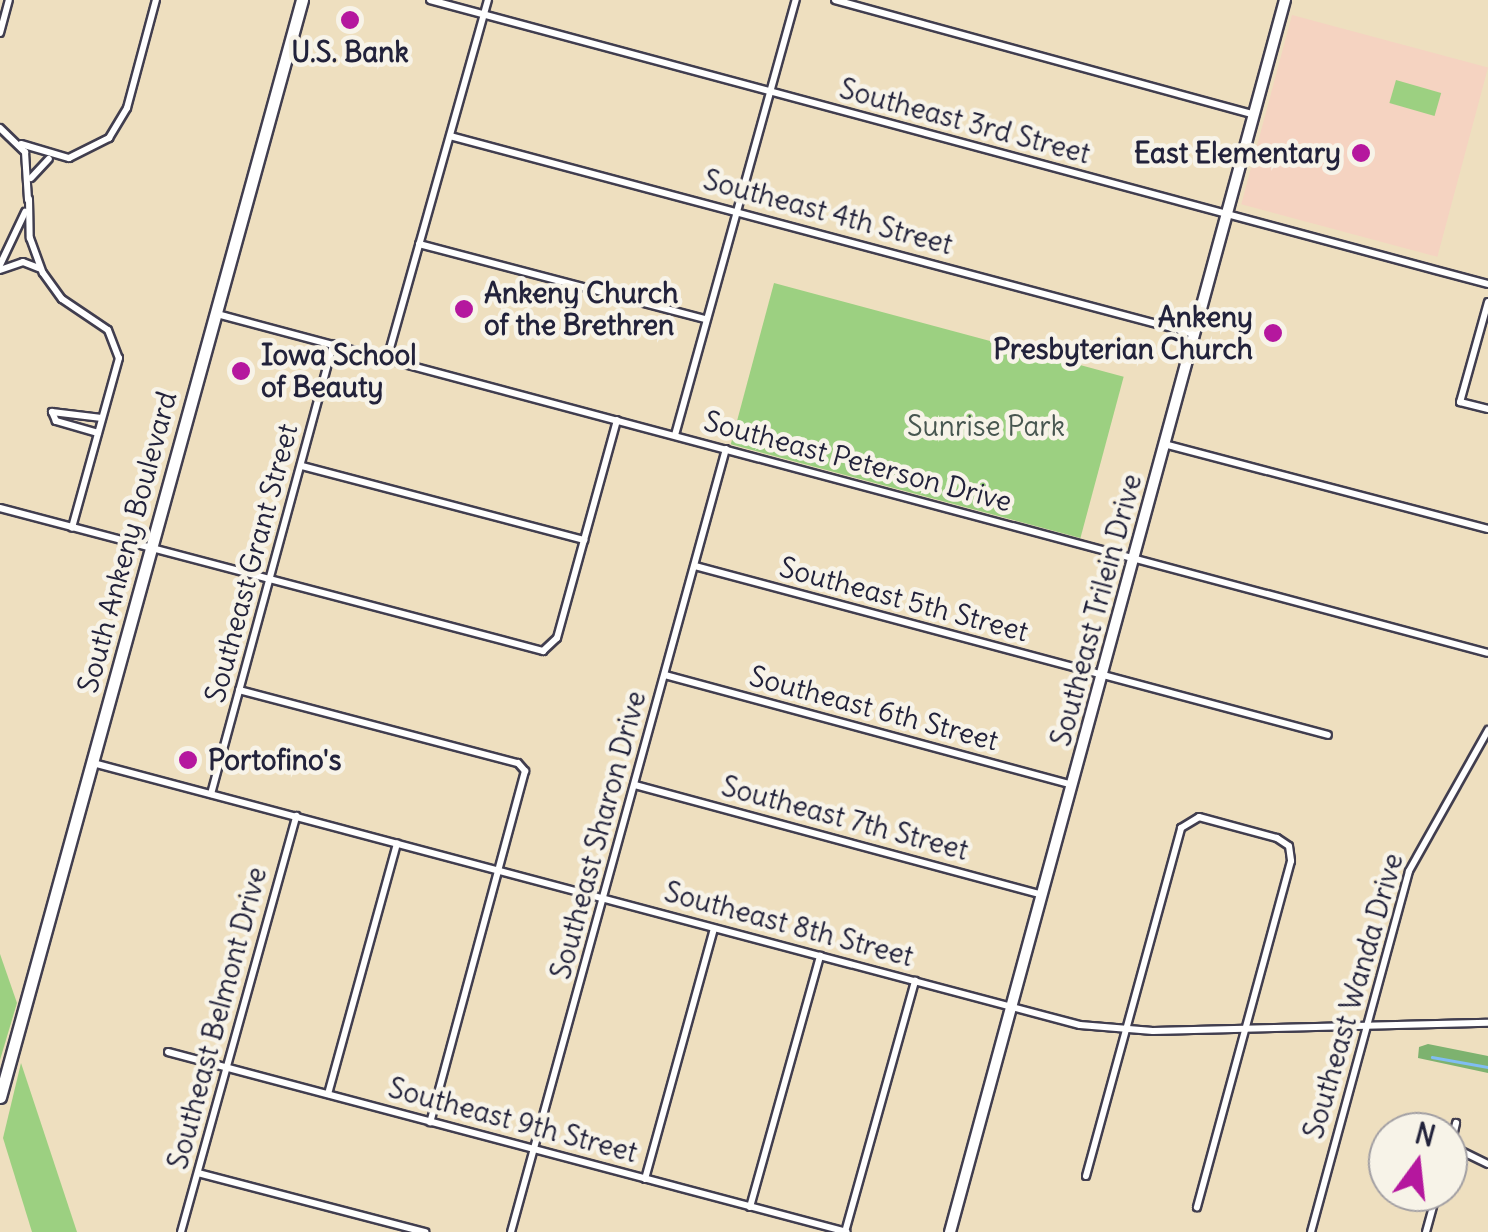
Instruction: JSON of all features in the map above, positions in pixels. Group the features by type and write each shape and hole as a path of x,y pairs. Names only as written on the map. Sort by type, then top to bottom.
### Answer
{"main road":[{"name":"South Ankeny Boulevard","path":"0,1096 302,0"}],"street":[{"path":"0,33 9,0"},
{"path":"72,528 119,358 114,339 62,299 43,273 30,238 31,179 40,162 92,151 116,130 156,0"},
{"name":"Southeast 3rd Street","path":"430,0 1488,284"},
{"path":"387,359 488,0"},
{"path":"674,436 796,0"},
{"path":"835,0 1254,114"},
{"name":"Southeast Trilein Drive","path":"950,1232 1285,0"},
{"path":"0,128 21,144 55,158"},
{"name":"Southeast 4th Street","path":"450,136 1194,334"},
{"path":"21,144 31,179"},
{"path":"0,268 28,199"},
{"path":"419,244 705,320"},
{"path":"0,268 23,262 43,273"},
{"path":"1488,302 1460,402 1488,409"},
{"name":"Southeast Peterson Drive","path":"216,314 1488,653"},
{"name":"Southeast Grant Street","path":"210,794 333,344"},
{"path":"98,433 56,421 52,412 102,418"},
{"path":"0,508 538,651 554,644 616,420"},
{"path":"1164,444 1488,530"},
{"name":"Southeast Sharon Drive","path":"511,1232 726,449"},
{"path":"302,466 584,540"},
{"name":"Southeast 5th Street","path":"695,566 1328,735"},
{"name":"Southeast 6th Street","path":"665,675 1072,785"},
{"path":"239,690 518,763 525,776 430,1122"},
{"name":"Southeast Wanda Drive","path":"1311,1232 1416,851 1488,730"},
{"name":"Southeast 8th Street","path":"92,762 1012,1007 1125,1030 1488,1023"},
{"name":"Southeast 7th Street","path":"635,785 1042,895"},
{"name":"Southeast Belmont Drive","path":"181,1232 296,816"},
{"path":"1086,1176 1179,832 1199,818 1281,839 1291,853 1197,1206"},
{"path":"328,1094 398,844"},
{"path":"644,1179 714,928"},
{"path":"750,1206 820,956"},
{"path":"846,1232 915,981"},
{"name":"Southeast 9th Street","path":"168,1052 846,1232"},
{"path":"198,1174 425,1232"}],"shaded area":[{"name":"East Elementary","path":"1292,15 1488,68 1437,257 1241,204"}],"green space":[{"path":"1396,80 1441,93 1435,116 1389,103"},
{"name":"Sunrise Park","path":"774,283 1124,377 1080,538 731,444"},
{"path":"0,954 17,1003 0,1060"},
{"path":"1428,1044 1488,1056 1488,1073 1418,1058 1419,1047"},
{"path":"21,1063 77,1232 32,1232 3,1138"}],"waterway":[{"path":"1432,1057 1488,1067"}],"place":[{"name":"U.S. Bank","path":"350,20"},
{"name":"East Elementary","path":"1361,153"},
{"name":"Ankeny Church of the Brethren","path":"464,309"},
{"name":"Ankeny Presbyterian Church","path":"1273,333"},
{"name":"Iowa School of Beauty","path":"241,371"},
{"name":"Portofino's","path":"188,760"}]}
